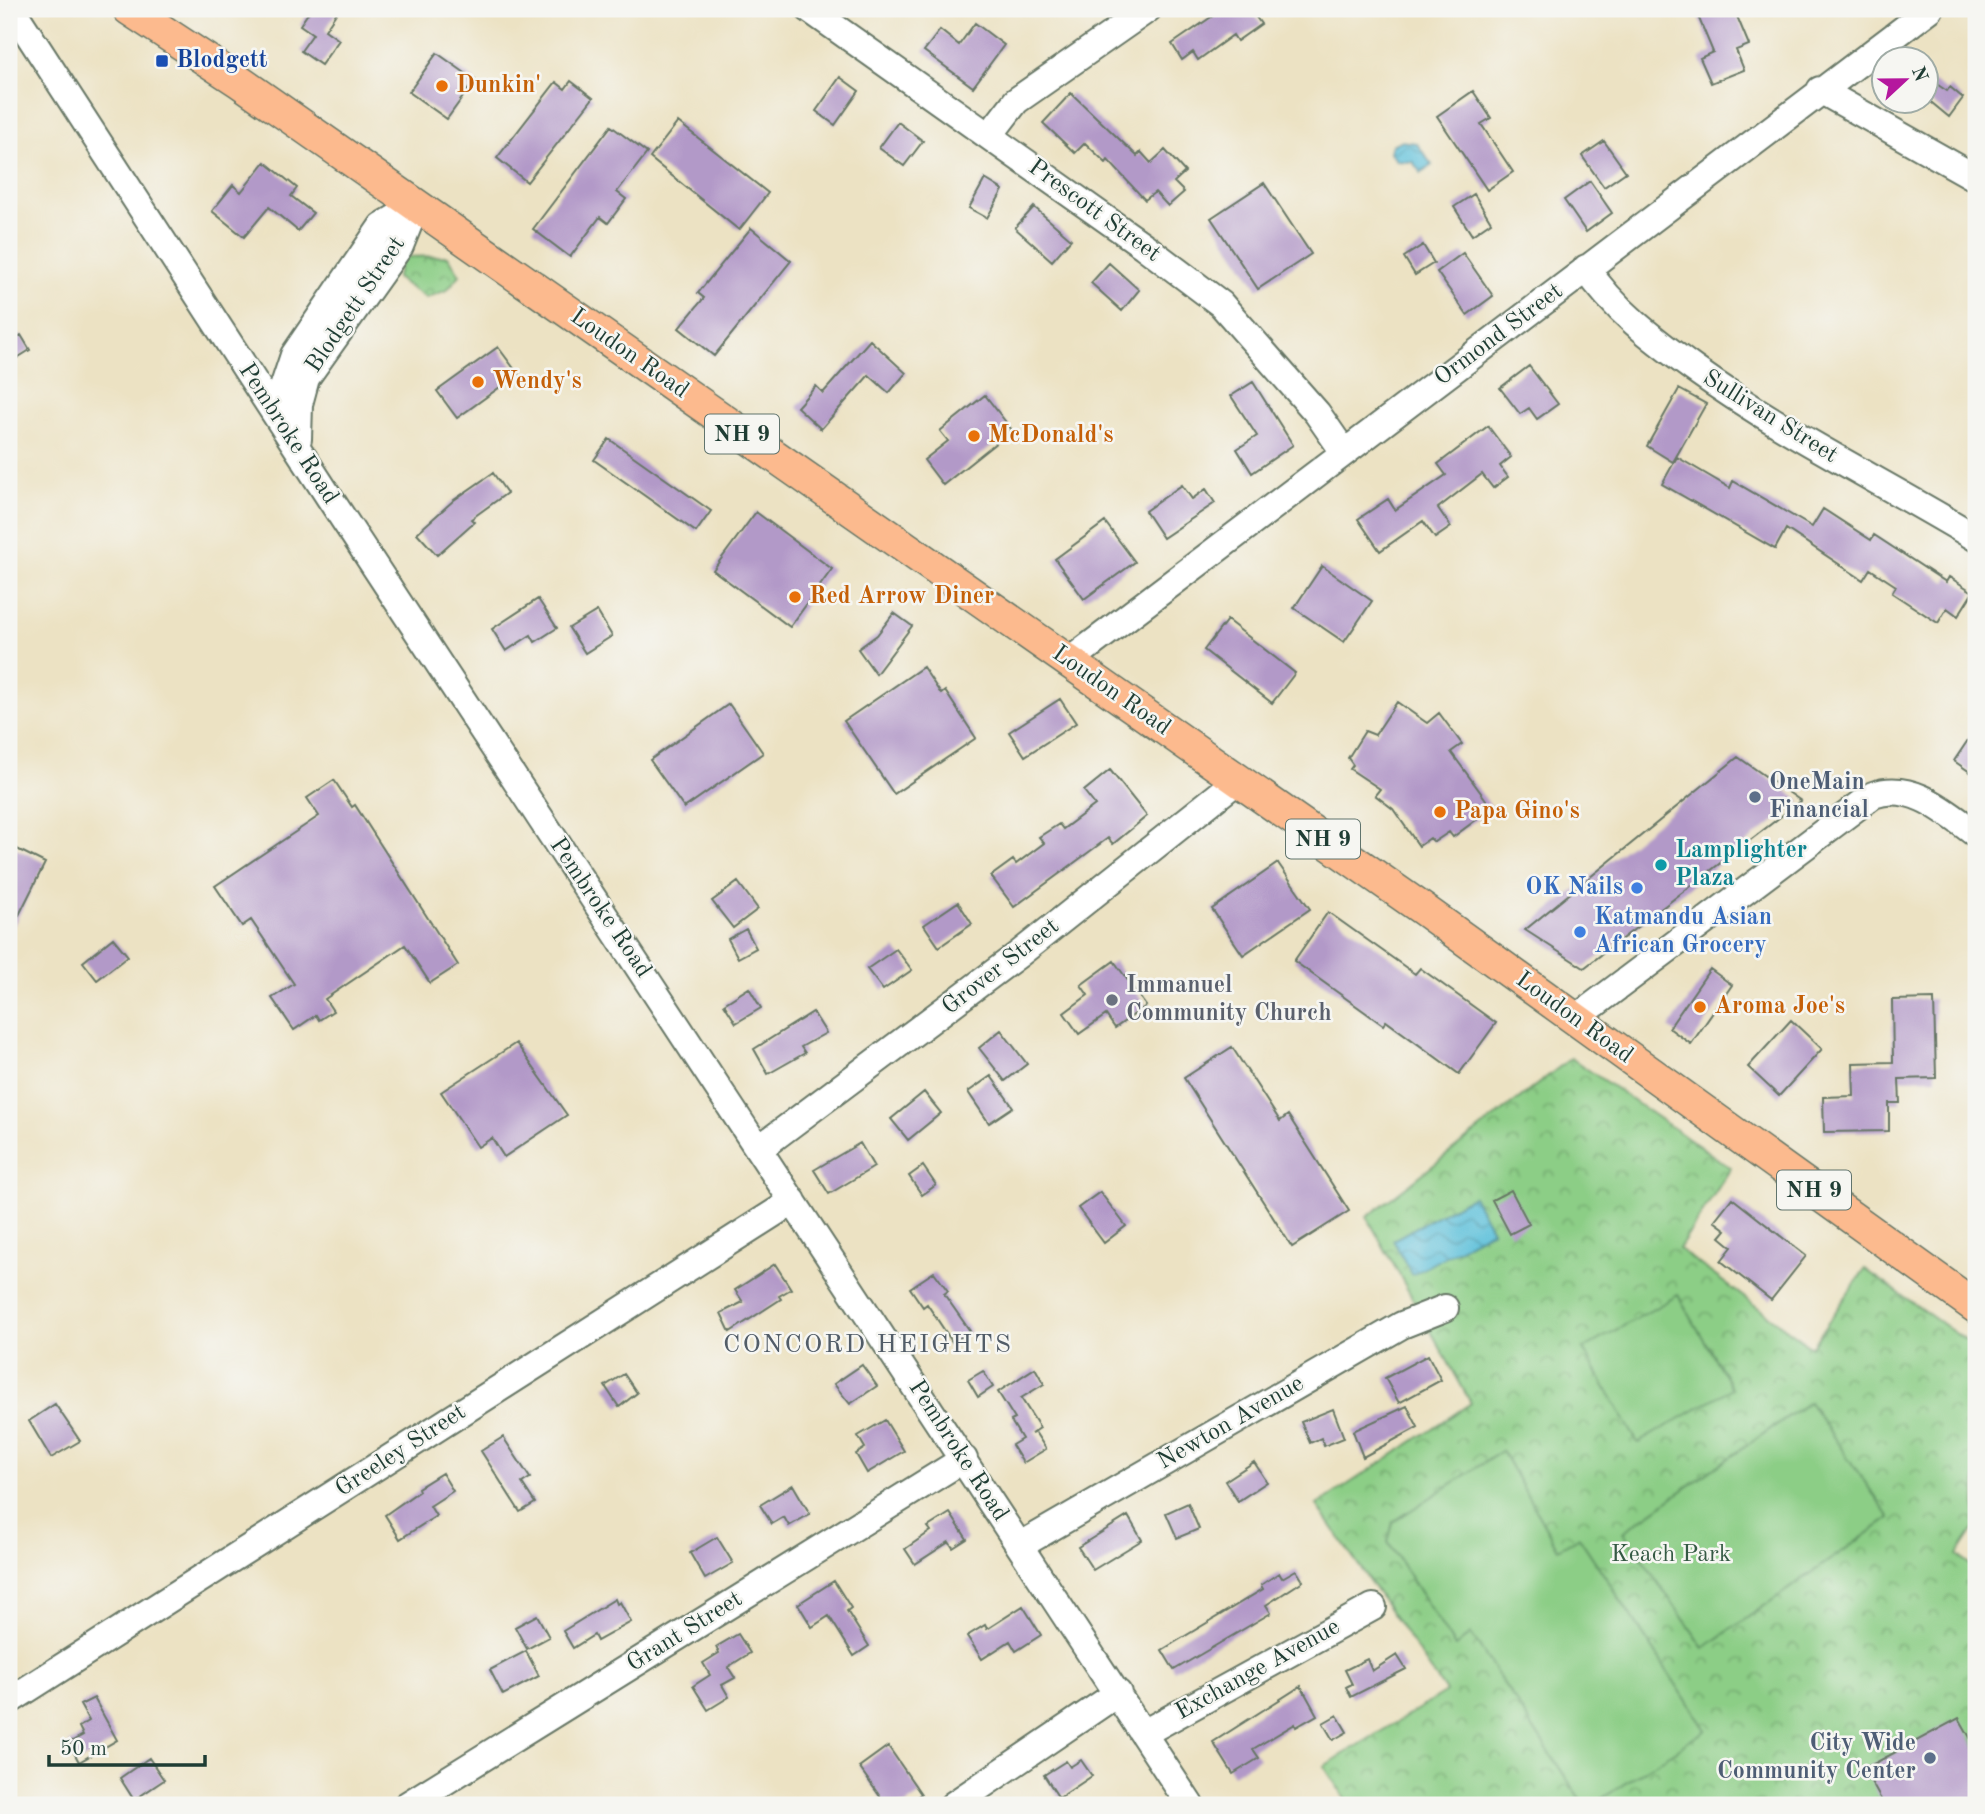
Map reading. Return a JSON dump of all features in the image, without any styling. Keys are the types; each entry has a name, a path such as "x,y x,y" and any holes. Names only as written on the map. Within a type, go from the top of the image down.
{"main road":[{"name":"Loudon Road","path":"130,9 240,82 1238,780 1976,1307"},
{"name":"Loudon Road","path":"171,9 240,82"}],"street":[{"name":"Pembroke Road","path":"12,9 1190,1805"},
{"name":"Prescott Street","path":"809,9 1222,304 1317,413 1344,452"},
{"path":"989,136 1016,101 1148,9"},
{"name":"Ormond Street","path":"1069,662 1930,9"},
{"path":"1820,90 1976,178"},
{"name":"Blodgett Street","path":"299,448 281,409 282,386 289,364 382,226 416,206"},
{"name":"Sullivan Street","path":"1586,268 1603,293 1660,344 1738,400 1976,537"},
{"name":"Grover Street","path":"760,1149 1019,954 1238,780"},
{"path":"1575,1019 1873,794 1888,789 1905,791 1928,801 1976,834"},
{"name":"Greeley Street","path":"9,1701 793,1200"},
{"name":"Newton Avenue","path":"1021,1545 1402,1325 1445,1308"},
{"name":"Grant Street","path":"407,1805 964,1459"},
{"name":"Exchange Avenue","path":"1144,1733 1373,1606"},
{"path":"953,1805 1118,1693"}],"green space":[{"path":"448,256 460,275 447,290 426,298 396,278 403,257"},
{"name":"Keach Park","path":"1571,1058 1731,1168 1679,1249 1811,1347 1865,1269 1976,1348 1976,1526 1957,1555 1976,1569 1976,1805 1349,1805 1324,1766 1446,1692 1317,1505 1471,1403 1367,1217"},
{"path":"1678,1295 1732,1388 1638,1443 1583,1349"},
{"path":"1809,1402 1890,1518 1704,1648 1623,1532"},
{"path":"1502,1451 1558,1549 1579,1537 1706,1730 1592,1805 1584,1805 1471,1634 1455,1647 1388,1542 1393,1522"}],"water":[{"path":"1400,141 1416,143 1432,165 1421,173 1413,162 1397,161 1390,152 1392,145"},
{"path":"1473,1196 1492,1230 1412,1275 1393,1240"}],"building":[{"path":"311,9 339,9 325,30 339,40 321,65 301,51 313,34 300,25"},
{"path":"1223,9 1250,9 1261,24 1237,41 1233,35 1198,60 1193,52 1182,60 1172,44"},
{"path":"1695,9 1734,9 1749,45 1736,50 1744,70 1711,83 1700,58 1713,52"},
{"path":"975,23 1004,45 973,87 924,51 940,30 959,45"},
{"name":"Dunkin'","path":"437,53 475,80 447,119 409,92"},
{"path":"840,77 859,91 835,125 816,111"},
{"path":"571,81 593,98 527,182 497,158 556,82 565,89"},
{"path":"1940,86 1947,91 1950,87 1963,98 1949,117 1940,110"},
{"path":"1473,91 1491,118 1481,124 1513,172 1487,190 1437,116"},
{"path":"1071,93 1137,156 1141,152 1151,163 1165,150 1185,172 1174,182 1184,192 1168,206 1155,192 1145,200 1108,160 1106,163 1085,143 1075,153 1043,123"},
{"path":"678,122 768,193 739,230 650,158"},
{"path":"898,122 923,141 904,166 879,148"},
{"path":"611,126 647,153 617,192 626,199 608,223 600,217 570,257 533,229"},
{"path":"1604,141 1626,172 1604,187 1582,156"},
{"path":"265,162 297,188 291,196 313,213 298,231 269,207 244,237 212,211 233,185 241,192"},
{"path":"985,179 1003,190 987,218 969,208"},
{"path":"1590,181 1612,213 1586,232 1564,200"},
{"path":"1264,183 1311,254 1258,289 1211,218"},
{"path":"1474,194 1491,222 1472,235 1454,207"},
{"path":"1034,207 1071,239 1052,261 1015,228"},
{"path":"751,228 791,261 714,356 679,328 704,298 698,293"},
{"path":"1423,245 1434,263 1415,275 1404,257"},
{"path":"1463,253 1493,296 1467,315 1437,272"},
{"path":"1109,263 1139,290 1122,311 1091,283"},
{"path":"21,335 30,350 9,363 9,342"},
{"path":"870,340 906,373 889,393 869,375 821,429 797,407 816,386 823,393"},
{"name":"Wendy's","path":"498,347 518,374 457,418 437,391"},
{"path":"1529,366 1558,404 1537,419 1529,408 1520,414 1500,388"},
{"path":"1253,382 1293,445 1252,473 1237,449 1257,436 1231,396"},
{"path":"1679,389 1706,404 1673,462 1647,446"},
{"name":"McDonald's","path":"985,395 1012,430 943,485 924,460 948,441 940,431"},
{"path":"1488,426 1511,457 1500,466 1508,477 1493,488 1482,474 1438,508 1451,527 1435,538 1423,521 1380,551 1358,519 1388,499 1395,510 1446,475 1438,464"},
{"path":"609,439 711,511 696,532 594,460"},
{"path":"1677,457 1730,488 1733,481 1812,527 1823,509 1871,540 1874,535 1946,582 1949,577 1973,592 1958,616 1947,608 1938,623 1892,593 1896,586 1870,569 1863,580 1786,529 1775,549 1662,484"},
{"path":"493,473 507,493 471,519 474,522 437,555 417,533 454,500"},
{"path":"1182,485 1192,499 1206,489 1215,503 1163,538 1145,511"},
{"path":"756,512 832,569 790,627 713,570"},
{"path":"1105,522 1135,562 1084,599 1055,559"},
{"path":"1322,566 1372,601 1344,642 1294,608"},
{"path":"538,599 557,628 535,642 531,635 506,651 492,629"},
{"path":"597,611 612,636 585,653 569,628"},
{"path":"894,613 912,626 876,674 858,649 877,635"},
{"path":"1227,620 1295,673 1272,703 1204,650"},
{"path":"923,667 941,694 945,691 976,738 894,794 844,721"},
{"path":"1060,699 1076,723 1025,756 1009,732"},
{"path":"1397,702 1427,723 1439,713 1462,744 1451,752 1492,808 1453,837 1449,832 1434,842 1430,838 1419,846 1393,809 1375,795 1380,789 1350,769 1353,765 1348,758 1365,731 1375,735"},
{"path":"729,704 763,753 684,808 650,760"},
{"path":"1976,728 1976,776 1954,761"},
{"name":"Lamplighter Plaza","path":"1738,757 1801,801 1584,968 1525,930"},
{"path":"1110,770 1147,816 1113,844 1108,838 1014,907 991,876 1013,860 1016,864 1044,843 1039,837 1059,824 1063,829 1095,805 1084,791"},
{"path":"334,780 352,807 355,805 458,965 430,983 405,945 325,999 333,1011 319,1020 316,1015 294,1030 272,998 294,984 251,920 242,926 215,886 319,816 307,798"},
{"path":"9,845 45,863 9,935"},
{"path":"1278,863 1310,909 1243,955 1212,909"},
{"path":"738,882 758,909 733,928 712,901"},
{"path":"958,902 972,924 939,947 924,925"},
{"path":"1328,912 1415,974 1420,968 1496,1023 1459,1074 1386,1021 1383,1025 1294,961"},
{"path":"746,929 756,948 738,958 728,939"},
{"path":"113,938 128,956 97,980 83,962"},
{"path":"896,949 912,970 883,990 867,969"},
{"name":"Immanuel Community Church","path":"1114,961 1146,1006 1115,1028 1106,1015 1079,1034 1064,1013 1088,995 1081,985"},
{"name":"Aroma Joe's","path":"1710,969 1732,985 1691,1044 1669,1028"},
{"path":"749,988 761,1008 736,1023 724,1004"},
{"path":"1934,999 1936,1078 1899,1079 1900,1103 1889,1103 1889,1131 1824,1132 1823,1097 1854,1096 1853,1063 1893,1062 1892,1000"},
{"path":"813,1012 826,1033 801,1047 805,1053 768,1074 754,1049"},
{"path":"1791,1020 1822,1049 1779,1096 1748,1067"},
{"path":"1001,1030 1027,1064 1005,1081 979,1048"},
{"path":"516,1043 567,1115 504,1157 492,1138 478,1147 441,1092"},
{"path":"1232,1047 1280,1121 1288,1115 1349,1211 1292,1247 1184,1078"},
{"path":"991,1076 1013,1107 989,1123 968,1092"},
{"path":"924,1092 941,1113 908,1140 891,1119"},
{"path":"860,1143 874,1167 829,1194 814,1170"},
{"path":"923,1166 936,1185 922,1195 909,1176"},
{"path":"1511,1190 1529,1224 1510,1234 1492,1200"},
{"path":"1100,1192 1126,1226 1104,1243 1078,1208"},
{"path":"1732,1198 1806,1256 1771,1300 1721,1261 1732,1247 1720,1237 1726,1230 1714,1221"},
{"path":"775,1264 791,1289 779,1296 781,1299 730,1332 721,1313 743,1302 735,1290"},
{"path":"934,1272 948,1291 944,1294 970,1331 953,1343 927,1304 923,1307 910,1288"},
{"path":"1428,1355 1441,1380 1399,1403 1385,1378"},
{"path":"862,1365 877,1386 850,1404 834,1384"},
{"path":"1035,1368 1044,1384 1021,1398 1040,1428 1031,1434 1035,1432 1046,1449 1023,1463 1012,1445 1022,1439 1011,1421 1015,1419 998,1392"},
{"path":"983,1371 993,1387 978,1397 968,1380"},
{"path":"624,1374 637,1393 619,1407 605,1386"},
{"path":"55,1404 80,1441 51,1458 29,1421"},
{"path":"1407,1406 1418,1427 1363,1457 1353,1431"},
{"path":"1333,1409 1344,1438 1324,1446 1321,1438 1310,1443 1301,1422"},
{"path":"885,1420 904,1451 867,1473 856,1454 865,1448 858,1436"},
{"path":"503,1437 530,1478 522,1483 535,1503 520,1512 481,1451"},
{"path":"1254,1462 1267,1482 1238,1501 1225,1481"},
{"path":"442,1473 453,1491 430,1506 436,1516 400,1539 385,1515 419,1491 418,1488"},
{"path":"793,1485 810,1514 789,1526 784,1517 772,1524 760,1505"},
{"path":"1188,1503 1199,1529 1177,1538 1166,1513"},
{"path":"950,1513 967,1539 953,1548 949,1542 915,1564 905,1549 931,1531 928,1527"},
{"path":"1128,1516 1142,1540 1093,1570 1078,1547"},
{"path":"717,1537 733,1563 705,1579 690,1553"},
{"path":"1296,1570 1303,1581 1266,1605 1271,1613 1174,1670 1162,1650 1263,1589 1261,1585 1279,1573 1282,1578"},
{"path":"834,1581 851,1608 847,1611 869,1646 854,1656 829,1616 812,1627 798,1604"},
{"path":"615,1599 617,1604 620,1602 631,1622 597,1641 594,1635 573,1648 563,1631"},
{"path":"1023,1606 1041,1635 1016,1651 1010,1641 982,1659 967,1636 985,1625 987,1629"},
{"path":"537,1615 549,1637 527,1649 515,1627"},
{"path":"738,1634 750,1653 728,1667 735,1678 722,1685 729,1697 708,1710 693,1686 710,1675 703,1663 719,1653 716,1647"},
{"path":"526,1651 539,1676 503,1695 490,1670"},
{"path":"1397,1655 1406,1669 1351,1697 1346,1687 1352,1684 1345,1670 1367,1659 1372,1671"},
{"path":"1301,1686 1317,1715 1296,1727 1295,1724 1253,1749 1259,1758 1233,1774 1213,1742"},
{"path":"94,1698 117,1740 79,1762 69,1743 83,1735 79,1727 89,1721 80,1705"},
{"path":"1337,1715 1347,1732 1333,1740 1323,1723"},
{"name":"City Wide Community Center","path":"1959,1718 1976,1748 1976,1805 1884,1805 1864,1769"},
{"path":"888,1746 921,1794 905,1805 886,1805 859,1767"},
{"path":"149,1758 164,1780 134,1800 120,1778"},
{"path":"1081,1760 1092,1776 1059,1798 1044,1775 1066,1761 1070,1767"}],"place":[{"name":"Blodgett","path":"162,61"},
{"name":"Dunkin'","path":"442,86"},
{"name":"Wendy's","path":"478,382"},
{"name":"McDonald's","path":"974,436"},
{"name":"Red Arrow Diner","path":"795,597"},
{"name":"OneMain Financial","path":"1755,797"},
{"name":"Papa Gino's","path":"1440,812"},
{"name":"Lamplighter Plaza","path":"1661,865"},
{"name":"OK Nails","path":"1637,888"},
{"name":"Katmandu Asian African Grocery","path":"1580,932"},
{"name":"Immanuel Community Church","path":"1112,1000"},
{"name":"Aroma Joe's","path":"1700,1007"},
{"name":"City Wide Community Center","path":"1930,1758"}],"district":[{"name":"CONCORD HEIGHTS","path":"868,1345"}]}
